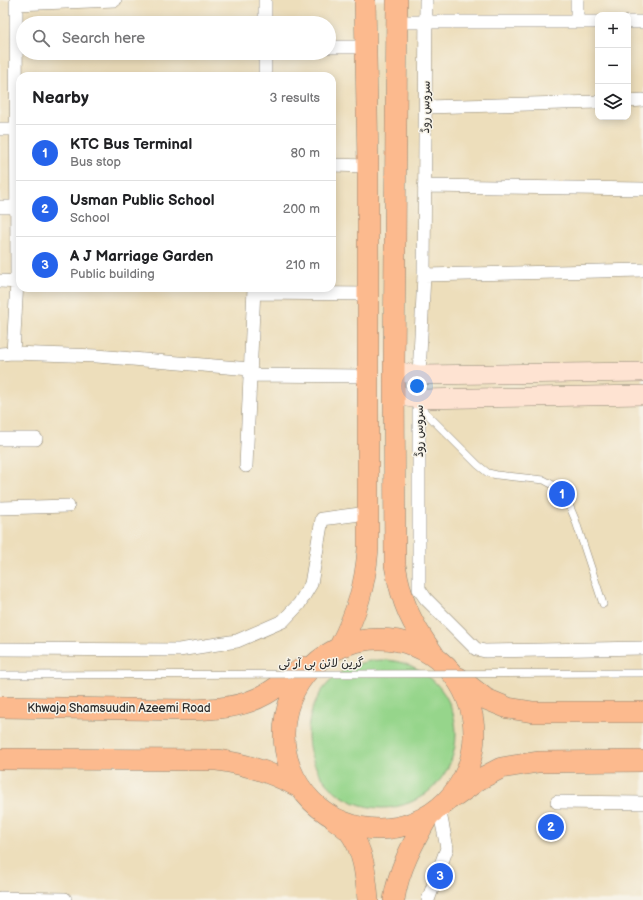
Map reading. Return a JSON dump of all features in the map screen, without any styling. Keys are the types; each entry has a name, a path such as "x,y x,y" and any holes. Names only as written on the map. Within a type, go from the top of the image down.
{"main road":[{"path":"340,646 359,603 366,577 368,549 368,166 364,0"},
{"path":"397,0 394,371 395,565 400,592 406,612 434,655 451,671 486,699 508,708 533,712 643,712"},
{"path":"368,456 394,457"},
{"path":"368,900 366,876 359,850 348,831 312,802 301,788 290,767 284,743 285,719 292,696 304,675 321,658 340,646 364,639 388,638 412,644 434,655"},
{"name":"Khwaja Shamsuudin Azeemi Road","path":"0,708 217,709 242,705 266,695 321,658"},
{"path":"394,900 404,866 415,838 434,812 456,790 468,767 474,742 473,716 467,698 451,671"},
{"path":"0,759 217,760 263,769 301,788"},
{"path":"326,813 350,825 377,829 404,826 434,812 478,780 501,768 538,762 643,761"}],"street":[{"path":"17,16 16,2 108,0"},
{"path":"265,0 265,16"},
{"name":"سروس روڈ","path":"426,0 424,275 419,375 419,589 426,599 476,649 485,651 643,648"},
{"path":"576,0 577,22"},
{"path":"398,22 595,22"},
{"path":"631,22 643,22"},
{"path":"336,47 364,47"},
{"path":"19,72 20,60"},
{"path":"265,60 265,72"},
{"path":"631,101 643,100"},
{"path":"426,107 595,102"},
{"path":"0,129 16,129"},
{"path":"336,165 368,166"},
{"path":"424,186 643,189"},
{"path":"0,207 16,203"},
{"path":"424,275 643,270"},
{"path":"0,281 16,282"},
{"path":"13,353 18,292"},
{"path":"246,466 254,292"},
{"path":"311,292 368,294"},
{"path":"0,354 13,353 97,356 250,372 368,376"},
{"path":"394,371 419,375 643,372"},
{"path":"394,395 419,403 643,395"},
{"path":"0,439 36,439"},
{"path":"0,508 68,506"},
{"path":"0,649 179,650 237,641 283,621 299,604 310,584 322,519 368,513"},
{"path":"557,802 643,803"},
{"path":"428,900 447,848 434,812"},
{"path":"0,898 65,899"}],"lane":[{"path":"419,403 478,465 488,472 497,475 544,480 555,486 567,500 575,519 603,604"},
{"name":"گرین لائن بی آر ٹی","path":"0,675 643,673"}],"green space":[{"path":"375,660 389,660 403,663 417,669 429,677 439,687 447,699 453,713 456,734 455,748 447,769 439,781 429,791 417,799 403,805 389,808 375,808 361,805 347,799 335,791 325,781 317,769 311,755 308,741 308,727 311,713 317,699 325,687 335,677 347,669 361,663"}],"place":[{"name":"KTC Bus Terminal","path":"562,494"},
{"name":"Usman Public School","path":"551,827"},
{"name":"A J Marriage Garden","path":"440,876"}]}
